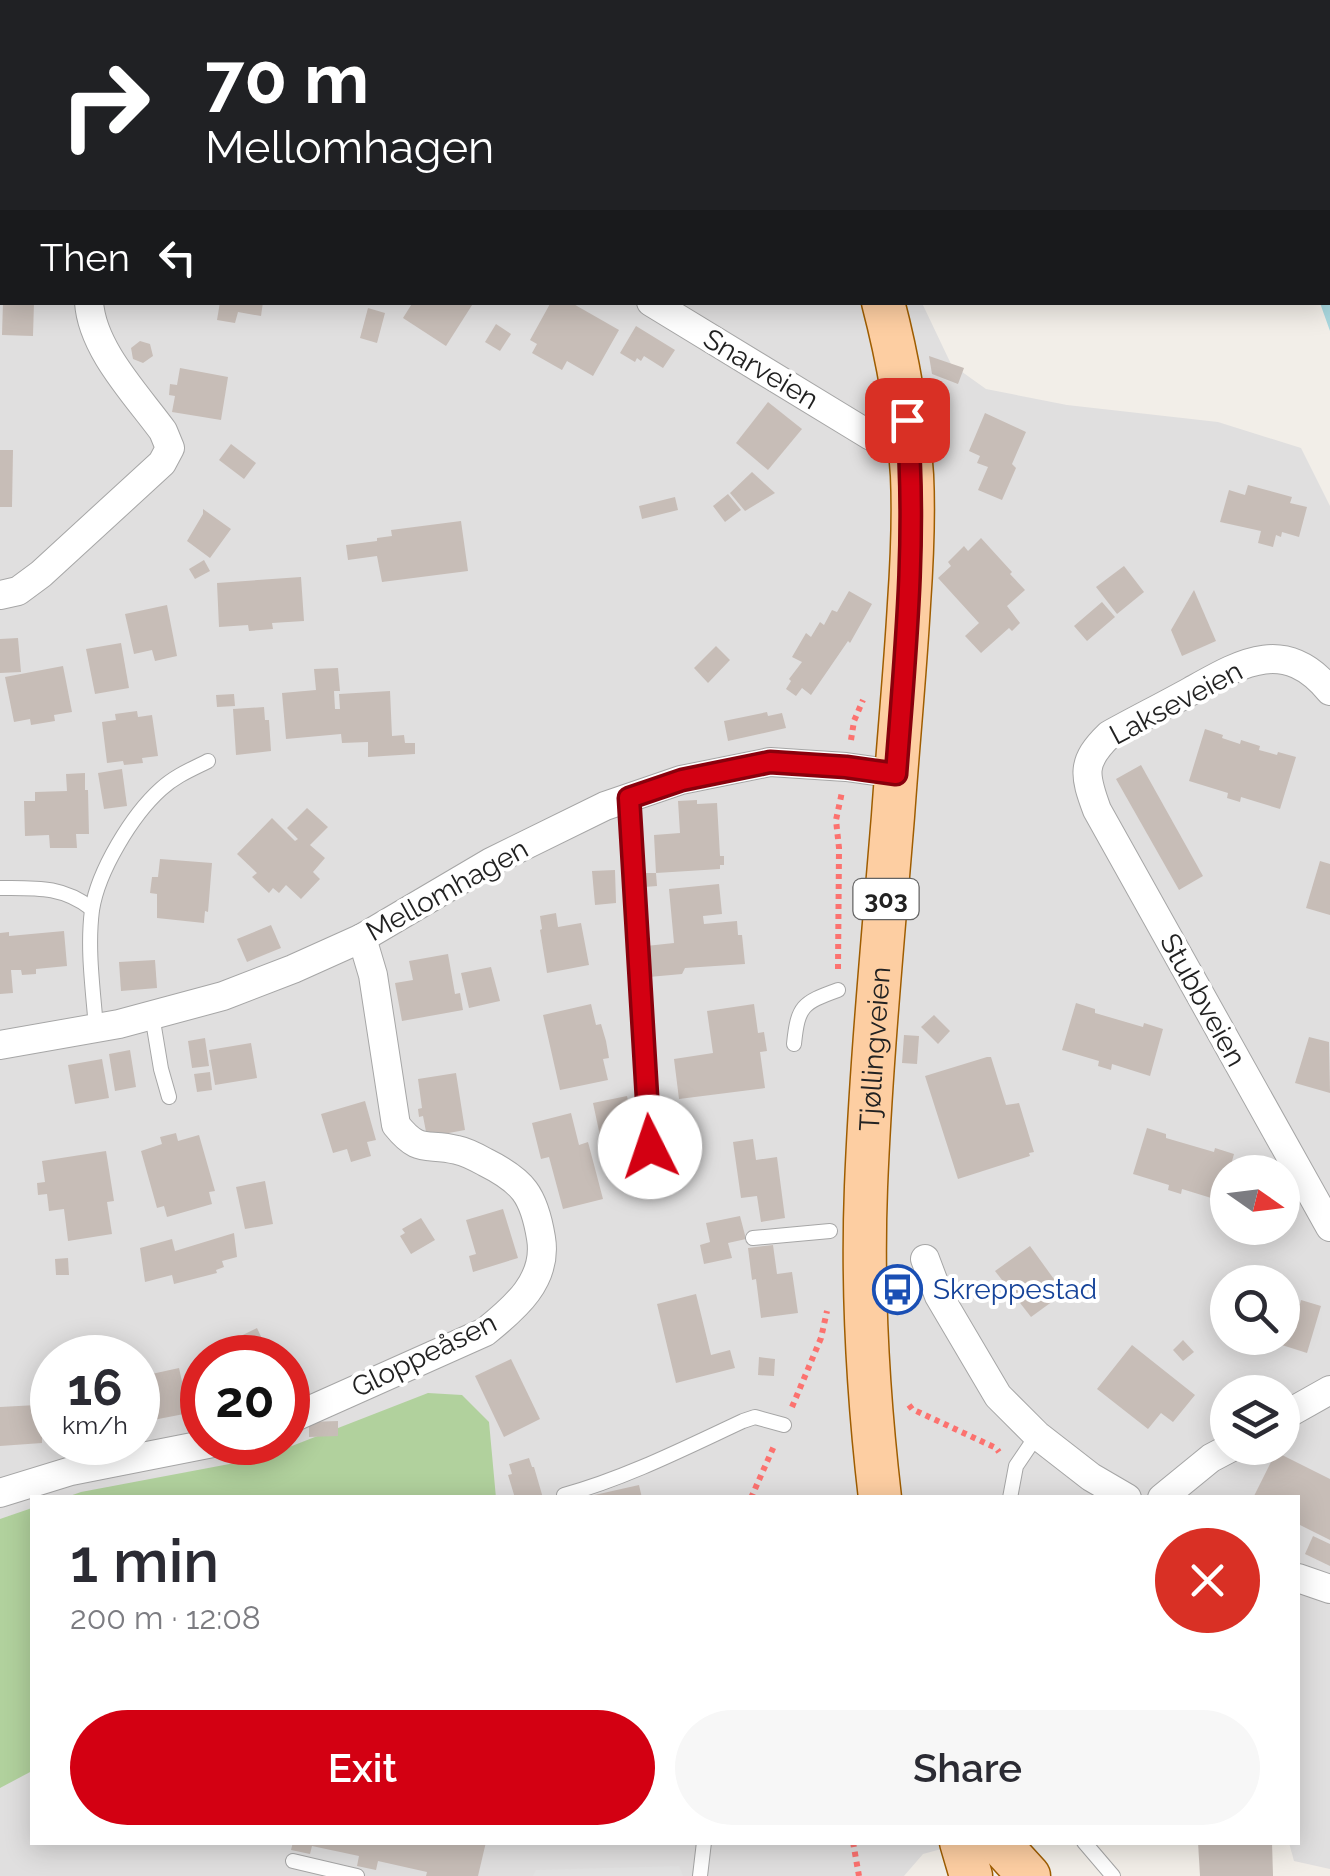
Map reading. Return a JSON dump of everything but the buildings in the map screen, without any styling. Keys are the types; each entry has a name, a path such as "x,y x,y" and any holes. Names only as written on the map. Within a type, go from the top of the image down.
{"main road":[{"name":"Tjøllingveien","path":"880,1495 868,1370 866,1187 912,564 912,479 897,358 885,305"},
{"path":"962,1845 971,1876"},
{"path":"1001,1845 1029,1876"}],"street":[{"path":"0,596 18,591 42,574 162,463 170,448 163,431 98,341 89,305"},
{"name":"Snarveien","path":"656,305 871,436"},
{"name":"Lakseveien","path":"1088,768 1092,752 1108,736 1239,665 1269,659 1286,661 1310,670 1330,691"},
{"name":"Mellomhagen","path":"0,1045 152,1015 223,996 293,970 362,938 491,862 606,806 682,780 770,762 896,774"},
{"name":"Stubbveien","path":"1088,768 1088,787 1097,810 1330,1227"},
{"name":"Gloppeåsen","path":"310,1410 485,1332 526,1295 538,1274 543,1250 530,1200 518,1182 470,1154 452,1148 417,1146 396,1125 373,976 362,938"},
{"path":"925,1258 939,1296 998,1396 1037,1434 1091,1477 1122,1495"},
{"path":"1300,1407 1330,1390"},
{"path":"0,1493 70,1471 180,1449"},
{"path":"1166,1495 1210,1460"},
{"path":"1300,1579 1330,1590"}],"lane":[{"path":"96,1028 92,908 103,876 141,811 162,788 208,761"},
{"path":"629,798 650,1147"},
{"path":"0,888 63,892 92,908"},
{"path":"794,1044 801,1008 838,990"},
{"path":"152,1015 169,1097"},
{"path":"753,1238 830,1232"},
{"path":"564,1495 659,1460 744,1421 755,1418 784,1425"},
{"path":"1011,1495 1016,1466 1037,1434"},
{"path":"700,1876 704,1845"},
{"path":"1086,1845 1112,1876"},
{"path":"293,1861 357,1876"}],"path":[{"path":"846,767 854,720 869,686"},
{"path":"906,1402 912,1409 996,1448 1016,1466"},
{"path":"752,1495 784,1425"},
{"path":"854,1845 859,1876"}],"shaded area":[{"path":"0,305 923,305 951,364 986,389 1067,405 1218,422 1301,448 1330,506 1330,1869 1294,1861 1290,1845 1300,1845 1300,1495 30,1495 30,1580 0,1586"},
{"path":"30,1689 30,1845 956,1845 923,1854 904,1876 0,1876 0,1716"},
{"path":"679,1866 683,1876 533,1876 536,1870"}],"green space":[{"path":"428,1393 462,1395 489,1422 496,1495 72,1495 224,1465 310,1465 310,1439"},
{"path":"30,1509 30,1772 0,1788 0,1519"}],"water":[{"path":"1321,305 1330,305 1330,331"}],"place":[{"name":"Skreppestad","path":"898,1289"}],"route":[{"path":"650,1147 629,798 682,780 770,762 896,774 912,564 907,420"}]}
